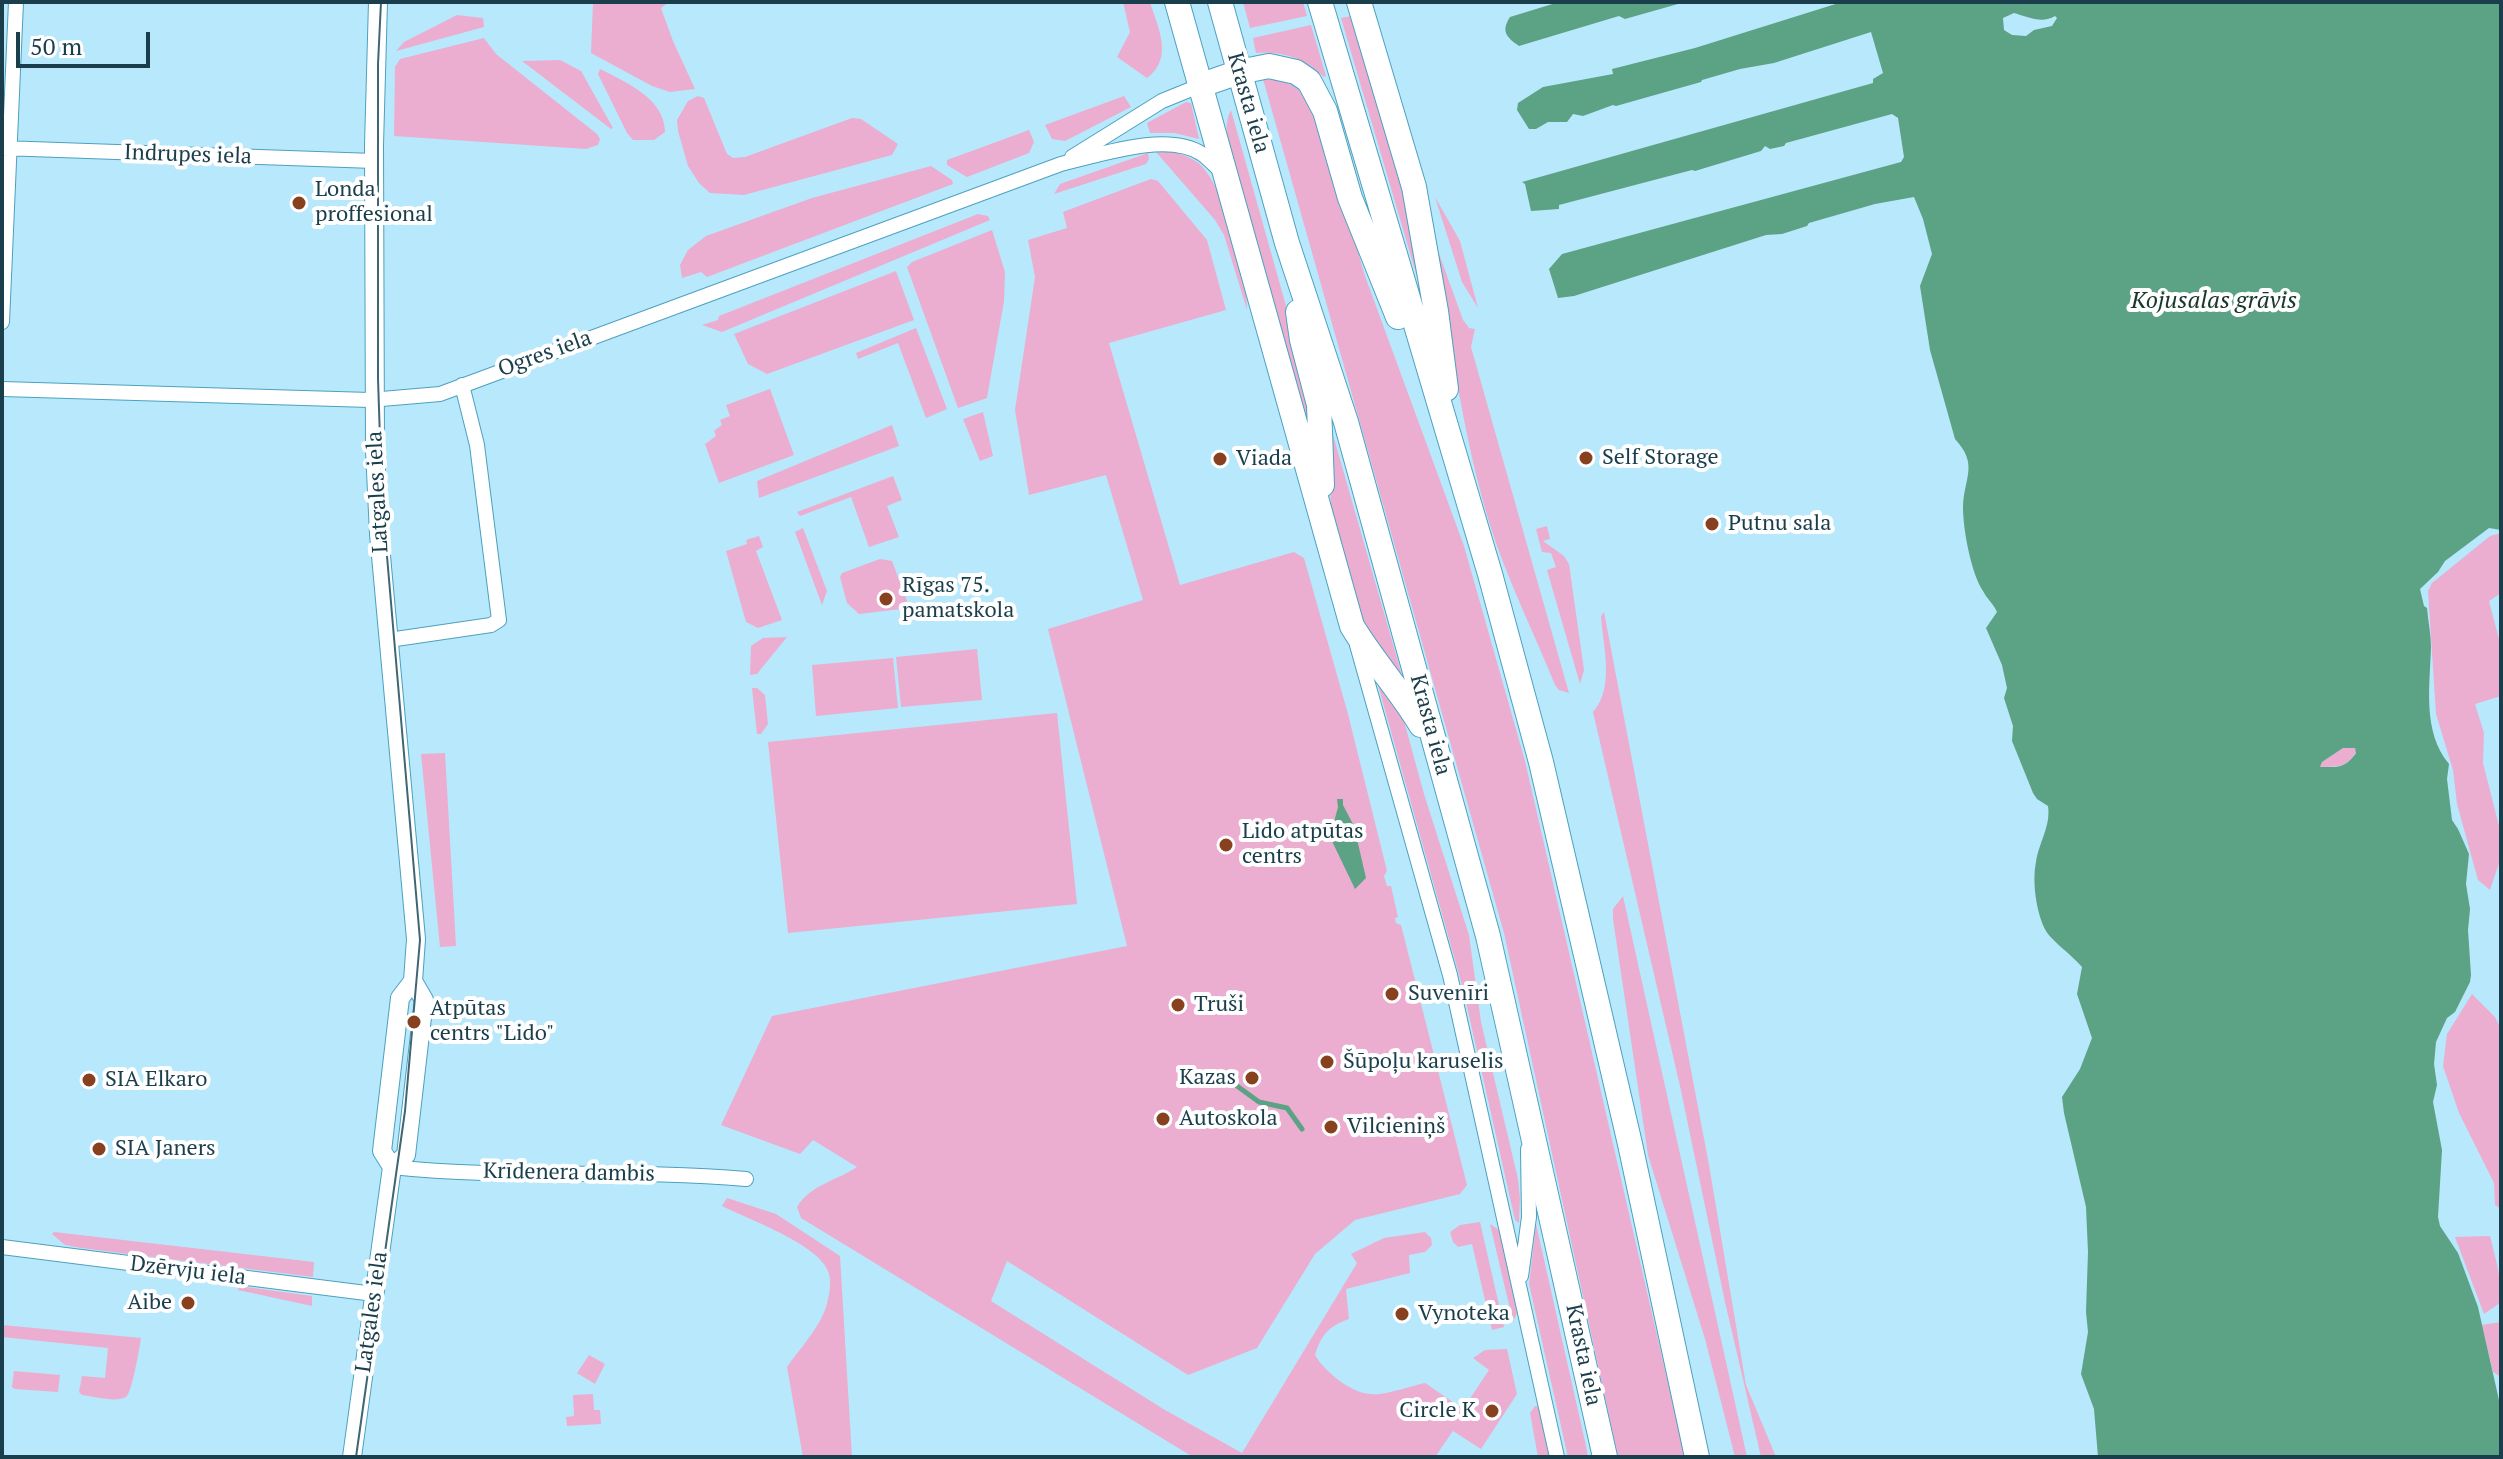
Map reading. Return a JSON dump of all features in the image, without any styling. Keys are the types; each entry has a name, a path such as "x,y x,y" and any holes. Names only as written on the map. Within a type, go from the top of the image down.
{"highway":[{"path":"1177,2 1352,626 1369,654 1402,693 1436,751"},
{"name":"Krasta iela","path":"1220,2 1287,243 1346,422 1488,936 1605,1457"},
{"path":"1320,2 1541,762 1630,1144 1697,1457"},
{"path":"1359,2 1414,187 1436,311 1454,458"},
{"path":"1199,86 1239,72 1269,66 1296,72 1309,81 1318,93 1350,198 1454,458"},
{"path":"1287,243 1302,340 1319,405 1324,528"}],"street":[{"path":"2,322 6,148 16,2"},
{"name":"Latgales iela","path":"352,1457 392,1167 382,1151 400,998 413,981 416,939 379,534 374,400 374,161 378,2"},
{"name":"Ogres iela","path":"1061,164 1162,101 1199,86"},
{"name":"Ogres iela","path":"2,389 374,400 440,394 1061,164 1149,145 1176,144 1202,154 1224,174"},
{"name":"Indrupes iela","path":"6,148 374,161"},
{"path":"389,640 491,625 499,620 477,445 462,385"},
{"path":"1352,626 1450,975 1557,1457"},
{"path":"1520,1285 1529,1217 1527,1105"},
{"name":"Krīdenera dambis","path":"392,1167 746,1179"},
{"name":"Dzērvju iela","path":"2,1247 374,1294"}],"shaded area":[{"path":"593,2 669,2 661,8 695,89 670,92 652,86 591,53"},
{"path":"1123,2 1150,2 1157,22 1162,52 1155,70 1147,78 1117,57 1130,32"},
{"path":"1243,2 1303,2 1307,16 1250,28"},
{"path":"457,15 483,18 484,27 396,51 404,42"},
{"path":"1352,16 1406,192 1427,311 1341,18"},
{"path":"1311,25 1326,76 1293,57 1256,53 1253,38"},
{"path":"484,38 496,54 597,134 600,139 598,145 586,149 394,136 395,67 400,59"},
{"path":"560,60 581,71 613,128 522,61"},
{"path":"600,69 632,86 651,101 663,120 665,132 654,140 633,140 598,74"},
{"path":"1263,79 1292,85 1305,95 1321,125 1365,276 1464,546 1525,761 1685,1457 1618,1457 1504,933"},
{"path":"698,96 704,98 727,154 733,158 745,157 852,118 861,119 898,144 892,155 744,195 710,193 688,166 678,131 677,120 688,101"},
{"path":"1124,96 1131,107 1065,141 1052,139 1045,125"},
{"path":"1186,102 1191,103 1199,139 1174,133 1150,133 1147,123"},
{"path":"1231,110 1302,363 1314,446 1230,150 1227,125"},
{"path":"1029,130 1034,142 1029,153 967,177 947,165 947,160"},
{"path":"1161,150 1197,162 1216,189 1239,254 1247,310 1224,235 1215,220 1156,152"},
{"path":"1148,153 1146,164 1054,194 1060,184"},
{"path":"931,166 952,180 953,184 707,277 701,272 682,278 680,265 688,250 706,236 812,198"},
{"name":"Lido atpūtas centrs","path":"1151,179 1158,181 1207,240 1226,310 1109,343 1180,585 1294,552 1304,558 1348,714 1387,871 1384,876 1387,886 1391,886 1398,917 1395,918 1396,923 1401,925 1467,1185 1460,1194 1355,1220 1315,1254 1257,1348 1188,1375 1007,1261 991,1301 1165,1410 1242,1453 1357,1263 1351,1254 1384,1238 1425,1232 1431,1238 1432,1245 1425,1252 1409,1255 1410,1273 1346,1289 1349,1319 1327,1332 1315,1355 1339,1380 1363,1393 1382,1394 1425,1383 1463,1409 1489,1370 1473,1358 1485,1350 1507,1349 1517,1394 1481,1449 1453,1431 1435,1457 1193,1457 801,1218 797,1207 809,1193 857,1167 813,1140 800,1154 721,1125 772,1016 1127,946 1048,629 1143,600 1106,475 1029,495 1015,410 1035,277 1028,240 1067,228 1063,212"},
{"path":"1435,197 1460,241 1478,308 1462,282"},
{"path":"978,214 988,216 990,220 722,332 702,325 718,320 719,316"},
{"path":"992,230 1005,272 1004,301 987,398 958,408 907,267 912,262"},
{"path":"1437,248 1463,320 1469,328 1475,329 1471,347 1569,693 1555,685 1503,561 1485,507 1460,398"},
{"path":"896,271 914,320 767,374 748,364 734,334"},
{"path":"916,328 947,409 926,418 898,343 858,359 856,353"},
{"path":"770,389 794,455 719,483 705,444 716,436 714,431 722,425 720,420 730,416 726,405"},
{"path":"983,412 993,456 980,461 963,419"},
{"path":"892,425 899,446 759,498 757,481"},
{"path":"1328,427 1331,428 1403,679 1364,629 1331,512"},
{"path":"893,476 902,500 887,506 899,537 869,547 851,497 800,516 797,512"},
{"path":"1547,526 1550,539 1543,541 1564,556 1569,564 1584,670 1580,684 1547,570 1556,567 1551,553 1542,552 1536,529"},
{"path":"803,528 827,591 822,605 795,532"},
{"path":"2501,533 2501,593 2489,601 2501,647 2501,696 2475,704 2484,733 2483,763 2501,834 2501,857 2490,890 2478,880 2457,804 2453,770 2436,714 2428,591 2432,583 2490,536"},
{"path":"759,536 763,547 756,551 782,620 758,628 746,622 726,551"},
{"path":"880,559 892,561 907,601 901,609 859,614 847,603 840,577 842,573"},
{"path":"1604,612 1709,1165 1746,1385 1776,1457 1761,1457 1680,1086 1593,712 1600,702 1606,679 1601,616"},
{"path":"787,637 757,674 750,675 751,646 763,638"},
{"path":"977,649 982,700 901,707 896,657"},
{"path":"893,658 898,708 816,716 812,665"},
{"path":"1378,685 1396,699 1469,935 1481,1022 1518,1179 1519,1223 1515,1220 1463,989"},
{"path":"752,688 765,695 768,724 761,734 757,734"},
{"path":"1057,713 1077,904 788,933 768,742"},
{"path":"2343,748 2355,748 2356,752 2348,762 2319,768 2322,762"},
{"path":"445,753 456,946 440,947 421,754"},
{"path":"1623,896 1747,1457 1735,1457 1705,1339 1648,1155 1613,919 1613,909"},
{"path":"2472,994 2495,1017 2501,1029 2501,1209 2495,1205 2494,1183 2459,1113 2443,1066 2447,1034"},
{"path":"727,1198 776,1214 840,1256 852,1457 803,1457 787,1367 822,1317 829,1293 829,1274 823,1263 799,1243 722,1206"},
{"path":"1480,1222 1504,1327 1492,1330 1472,1244 1458,1247 1450,1232 1460,1225"},
{"path":"1490,1224 1499,1230 1517,1313 1513,1322"},
{"path":"1536,1224 1588,1457 1568,1457 1529,1284"},
{"path":"52,1234 314,1262 313,1277 81,1248 65,1245"},
{"path":"2490,1236 2501,1294 2500,1303 2484,1314 2455,1237"},
{"path":"239,1286 312,1296 312,1306 238,1290"},
{"path":"2501,1322 2501,1377 2493,1372 2482,1325"},
{"path":"2,1325 141,1338 128,1394 122,1399 111,1399 79,1392 82,1376 105,1378 108,1348 2,1337"},
{"path":"589,1355 605,1364 595,1384 577,1373"},
{"path":"14,1371 60,1375 58,1392 15,1389 12,1387"},
{"path":"593,1394 594,1410 600,1410 601,1424 567,1426 566,1417 574,1416 573,1395"},
{"path":"1535,1406 1539,1407 1549,1457 1538,1457 1530,1413"}],"water":[{"path":"1559,2 1685,2 1625,19 1619,16 1519,46 1508,37 1505,30 1510,17"},
{"name":"Kojusalas grāvis","path":"1842,2 2501,2 2501,530 2489,528 2445,561 2420,589 2427,608 2431,637 2431,723 2440,751 2449,764 2447,779 2452,820 2469,854 2466,884 2470,909 2470,982 2436,1042 2434,1064 2437,1085 2433,1102 2442,1150 2438,1217 2440,1226 2458,1253 2478,1307 2501,1409 2501,1457 2098,1457 2094,1409 2081,1374 2088,1332 2086,1207 2062,1097 2080,1069 2092,1038 2077,994 2082,967 2049,935 2037,906 2035,870 2048,820 2048,806 2033,793 2012,741 2013,726 2004,698 2007,688 2002,665 1986,628 1997,612 1979,583 1968,550 1963,507 1967,456 1955,439 1930,350 1920,286 1932,254 1914,197 1875,204 1782,234 1766,235 1574,296 1558,298 1549,269 1562,254 1901,162 1904,157 1898,118 1892,114 1784,146 1770,149 1765,146 1761,151 1695,171 1559,205 1559,209 1531,211 1522,182 1873,83 1873,79 1883,73 1871,32 1774,63 1740,69 1583,116 1573,114 1567,122 1548,122 1536,129 1529,129 1517,110 1518,103 1543,87 1613,74 1612,69 1695,48","holes":["2014,13 2040,20 2057,18 2052,26 2034,30 2026,36 2012,35 2004,30 2003,18","2343,748 2355,748 2356,753 2348,762 2336,767 2320,767 2322,762"]},
{"path":"1337,799 1343,799 1354,826 1366,878 1355,889 1330,837 1338,807"}],"waterway":[{"path":"1233,1083 1259,1102 1287,1108 1302,1129"}],"tram line":[{"path":"356,1457 405,1111 420,940 382,498 378,379 378,64 381,2"}],"place":[{"name":"Londa proffesional","path":"299,203"},
{"name":"Self Storage","path":"1586,458"},
{"name":"Viada","path":"1220,459"},
{"name":"Putnu sala","path":"1712,524"},
{"name":"Rīgas 75. pamatskola","path":"886,599"},
{"name":"Lido atpūtas centrs","path":"1226,845"},
{"name":"Suvenīri","path":"1392,994"},
{"name":"Truši","path":"1178,1005"},
{"name":"Atpūtas centrs \"Lido\"","path":"414,1022"},
{"name":"Šūpoļu karuselis","path":"1327,1062"},
{"name":"Kazas","path":"1252,1078"},
{"name":"SIA Elkaro","path":"89,1080"},
{"name":"Autoskola","path":"1163,1119"},
{"name":"Vilcieniņš","path":"1331,1127"},
{"name":"SIA Janers","path":"99,1149"},
{"name":"Aibe","path":"188,1303"},
{"name":"Vynoteka","path":"1402,1314"},
{"name":"Circle K","path":"1492,1411"}]}
